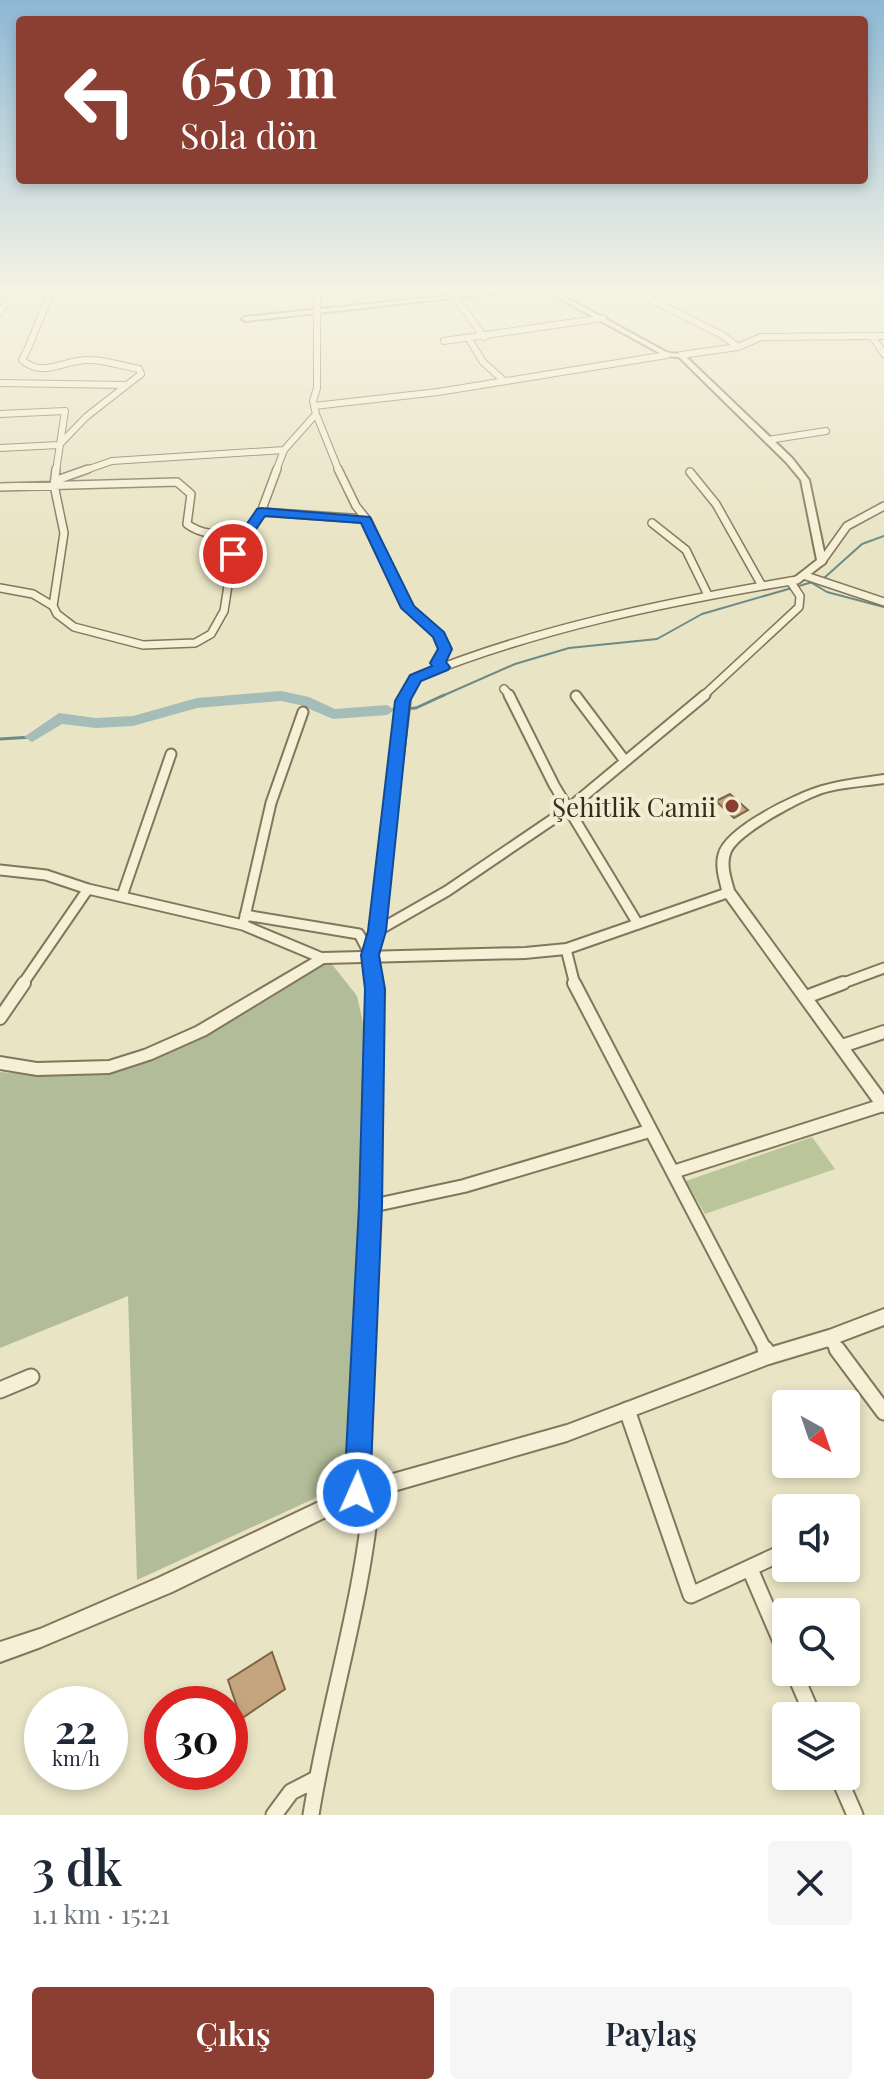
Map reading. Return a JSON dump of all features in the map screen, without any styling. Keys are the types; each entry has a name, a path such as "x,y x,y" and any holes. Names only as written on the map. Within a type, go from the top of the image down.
{"street":[{"path":"0,448 59,445 78,424 135,377"},
{"path":"317,377 315,410 330,454 356,506 366,519 408,608 439,635 445,649 438,663 443,667"},
{"path":"499,377 504,381"},
{"path":"0,588 33,594 53,606 57,614 74,627 143,645 195,643 211,634 224,611 233,554 261,512 284,450 315,410 531,377"},
{"path":"703,377 805,480 822,561"},
{"path":"0,383 125,385"},
{"path":"0,414 65,411 54,483 64,533 53,606"},
{"path":"768,440 826,431"},
{"path":"54,483 112,461 284,450"},
{"path":"690,472 716,504 761,584"},
{"path":"0,487 54,483 177,482 191,494 187,524 192,529 246,534"},
{"path":"370,955 377,931 403,701 415,678 466,657 707,593 793,582 807,577 822,561 835,535 855,520 884,506"},
{"path":"261,512 366,519"},
{"path":"652,523 686,550 707,593"},
{"path":"807,577 884,602"},
{"path":"377,931 447,891 568,809 734,671 799,607 800,596 793,582"},
{"path":"504,689 513,698 527,736 568,809 638,924"},
{"path":"576,696 625,761"},
{"path":"244,920 271,803 303,712"},
{"path":"122,896 171,754"},
{"path":"673,1172 884,1106 729,892 723,871 725,851 734,837 815,791 884,779"},
{"path":"0,870 46,875 88,889 244,920 359,934 370,955 375,989 364,1492 371,1531 336,1700 316,1779 311,1815"},
{"path":"0,1018 88,889"},
{"path":"0,1063 37,1069 109,1067 147,1055 201,1031 306,964 322,958 525,953 566,949 729,892"},
{"path":"244,920 322,958"},
{"path":"566,949 574,983 769,1356"},
{"path":"806,997 884,968"},
{"path":"842,1046 884,1032"},
{"path":"371,1206 464,1186 649,1131"},
{"path":"0,1652 41,1638 165,1585 364,1492 567,1433 769,1356 884,1317"},
{"path":"829,1338 884,1412"},
{"path":"0,1390 31,1377"},
{"path":"627,1410 691,1595 772,1558"},
{"path":"750,1569 772,1620"},
{"path":"274,1815 285,1796 302,1782 316,1779"},
{"path":"844,1790 855,1815"}],"green space":[{"path":"319,961 331,963 357,996 366,1036 348,1483 137,1580 128,1296 0,1348 0,1072 46,1076 128,1068 192,1038"},
{"path":"812,1137 835,1169 705,1214 686,1181"}],"building":[{"name":"Şehitlik Camii","path":"730,794 748,810 734,818 716,801"},
{"path":"272,1652 285,1689 248,1714 248,1686 230,1686 228,1680"}],"waterway":[{"path":"823,579 862,544 884,536"},
{"path":"440,697 515,664 569,648 657,639 702,614 816,581"},
{"path":"812,583 827,592 884,607"},
{"path":"387,710 416,708 444,695"},
{"path":"32,737 59,718 96,723 133,721 197,703 281,696 304,701 333,714 387,710"},
{"path":"0,739 32,737"}],"place":[{"name":"Şehitlik Camii","path":"732,806"}],"route":[{"path":"233,554 261,512 366,519 408,608 439,635 445,649 438,663 443,667 415,678 403,701 377,931 370,955 375,989 371,1206 357,1493"}]}
